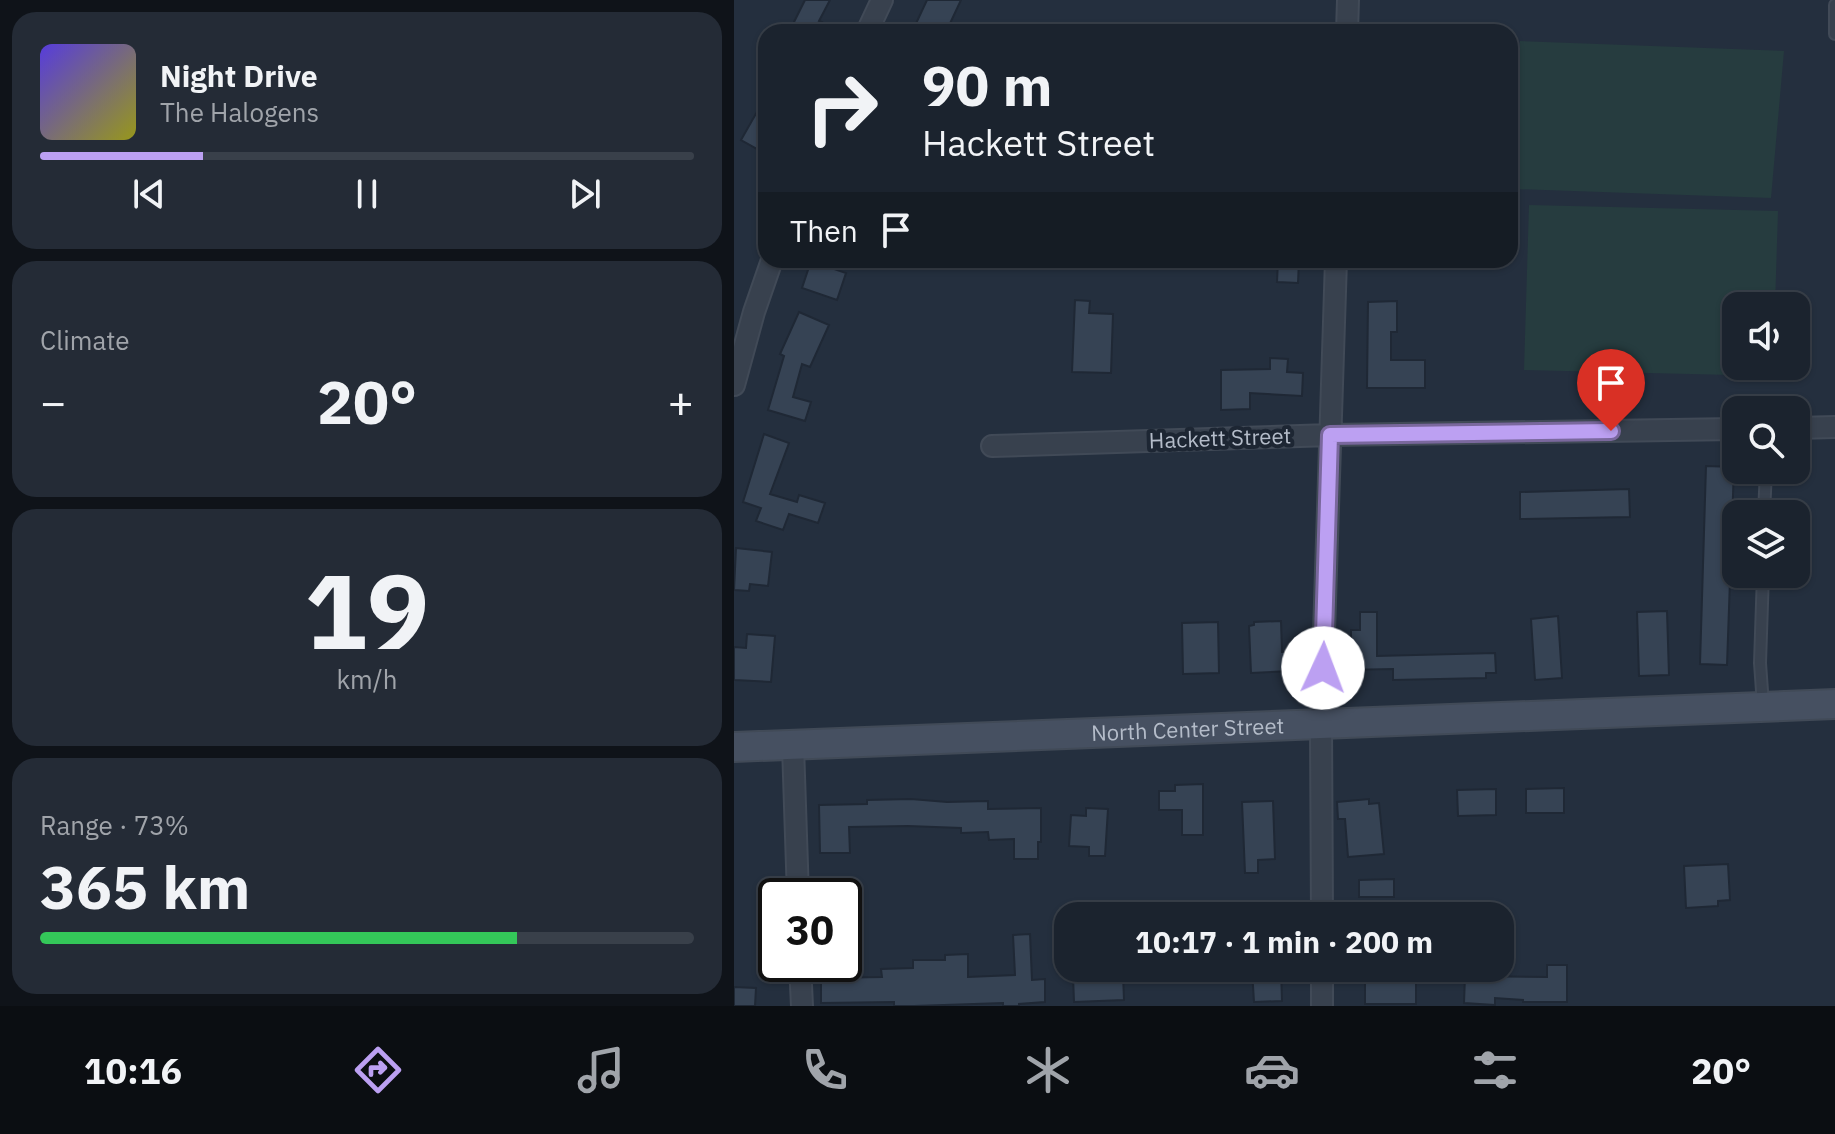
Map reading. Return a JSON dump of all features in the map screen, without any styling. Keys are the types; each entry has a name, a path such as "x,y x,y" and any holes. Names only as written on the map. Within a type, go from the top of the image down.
{"main road":[{"name":"North Center Street","path":"734,747 1835,704"}],"street":[{"path":"871,24 882,0"},
{"path":"1347,24 1348,0"},
{"path":"734,385 769,268"},
{"path":"1322,902 1321,726 1336,268"},
{"path":"1810,428 1835,427"},
{"name":"Hackett Street","path":"992,446 1330,435 1722,429"},
{"path":"793,746 797,878"},
{"path":"801,982 802,1006"},
{"path":"1322,982 1322,1006"}],"lane":[{"path":"1835,5 1835,34"},
{"path":"1763,588 1760,663 1763,707"}],"green space":[{"path":"1520,41 1784,51 1771,198 1518,189"},
{"path":"1529,205 1778,211 1775,292 1722,292 1722,375 1524,370"}],"building":[{"path":"805,0 830,0 819,21 821,24 793,24"},
{"path":"927,0 961,0 950,24 916,24"},
{"path":"758,110 758,150 741,140"},
{"path":"809,268 831,268 846,273 837,300 802,288"},
{"path":"1278,268 1299,268 1298,283 1277,282"},
{"path":"1075,300 1090,301 1089,313 1113,314 1111,373 1072,372"},
{"path":"1397,301 1397,332 1391,332 1391,360 1425,360 1425,388 1367,388 1368,302"},
{"path":"799,312 829,325 810,367 802,364 793,397 811,402 805,421 768,410 784,356 780,354"},
{"path":"1270,358 1288,359 1287,372 1303,373 1302,396 1250,393 1250,409 1221,410 1221,370 1270,369"},
{"path":"764,434 789,443 770,494 797,502 799,495 825,503 818,523 789,514 783,530 756,521 761,508 743,502"},
{"path":"1706,466 1722,467 1722,484 1733,484 1733,500 1722,500 1722,588 1730,588 1727,665 1700,664"},
{"path":"1629,489 1630,517 1520,519 1520,492"},
{"path":"736,548 772,552 768,586 750,584 749,591 734,590"},
{"path":"1667,611 1669,675 1639,676 1637,612"},
{"path":"1360,612 1377,612 1377,656 1495,653 1496,673 1486,673 1486,678 1393,680 1393,669 1345,670 1345,658 1351,658 1351,630 1360,630"},
{"path":"1558,616 1562,678 1535,680 1531,619"},
{"path":"1281,621 1282,652 1292,652 1292,671 1251,673 1249,626 1254,622"},
{"path":"1218,622 1219,673 1183,674 1182,623"},
{"path":"747,634 775,636 771,682 734,680 734,647 746,648"},
{"path":"1203,784 1203,835 1182,835 1182,810 1159,810 1159,791 1175,791 1175,785"},
{"path":"1564,788 1564,813 1526,813 1526,789"},
{"path":"1496,789 1496,815 1458,816 1457,790"},
{"path":"911,799 988,801 988,809 1041,808 1038,859 1014,859 1014,839 989,840 988,832 961,833 961,828 908,826 849,827 850,853 820,853 819,805"},
{"path":"1369,799 1369,804 1379,803 1384,854 1348,857 1345,819 1338,819 1337,802"},
{"path":"1273,801 1275,859 1258,860 1258,873 1245,873 1242,802"},
{"path":"1086,808 1108,809 1105,856 1089,856 1089,847 1069,846 1071,815 1086,816"},
{"path":"1728,864 1730,900 1718,901 1718,906 1686,908 1684,866"},
{"path":"1394,879 1394,897 1359,897 1359,880"},
{"path":"1030,934 1032,980 1045,979 1045,1002 1019,1006 1003,1006 1003,1003 894,1006 894,1002 821,1003 821,982 862,982 862,977 882,977 881,969 913,968 913,960 945,960 945,955 968,954 968,977 1015,975 1013,935"},
{"path":"1547,965 1567,965 1567,1002 1523,1002 1495,998 1495,1005 1464,1003 1465,982 1514,982 1514,977 1547,977"},
{"path":"1073,982 1123,982 1124,1000 1074,1002"},
{"path":"1253,982 1281,982 1282,1001 1254,1002"},
{"path":"1365,982 1416,982 1416,1004 1365,1004"},
{"path":"734,987 756,988 755,1006 734,1006"}],"route":[{"path":"1323,668 1330,435 1611,431"}]}
